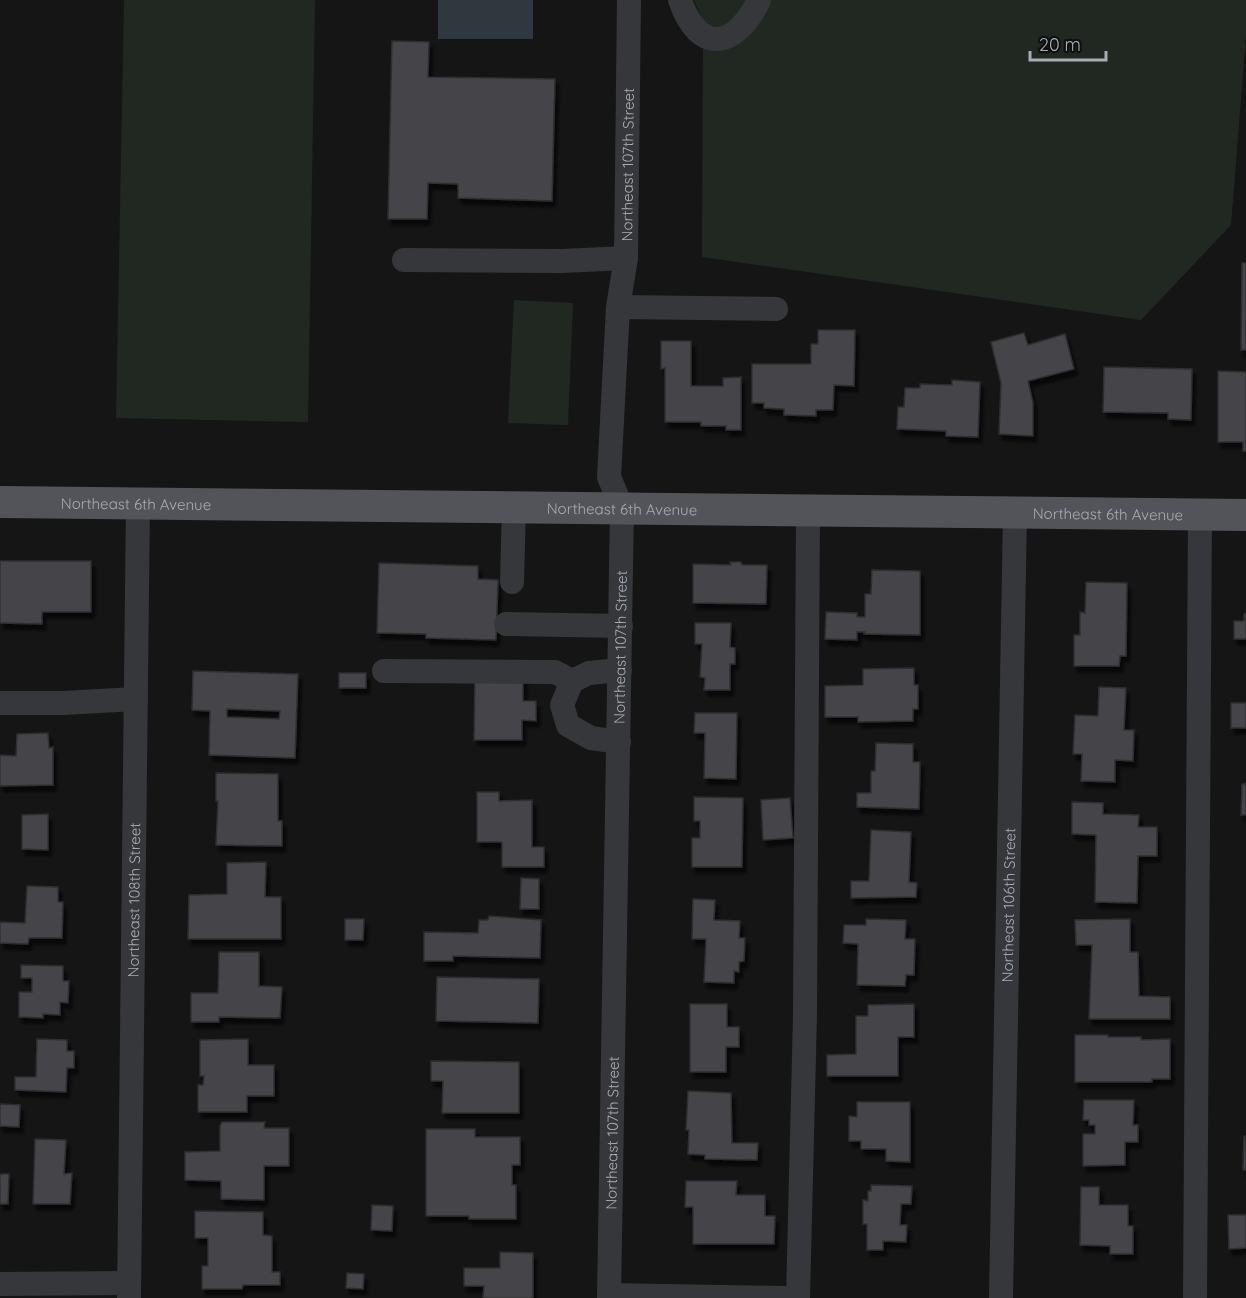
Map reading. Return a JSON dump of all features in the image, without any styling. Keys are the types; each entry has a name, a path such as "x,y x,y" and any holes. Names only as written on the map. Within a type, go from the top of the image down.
{"main road":[{"name":"Northeast 6th Avenue","path":"0,502 1246,515"}],"street":[{"name":"Northeast 107th Street","path":"609,1297 622,508 609,477 618,307 626,258 629,0"},
{"path":"680,0 694,29 717,40 742,28 759,0"},
{"path":"404,260 562,261 626,258"},
{"path":"618,307 776,309"},
{"name":"Northeast 108th Street","path":"129,1291 138,503"},
{"path":"512,582 514,507"},
{"path":"798,1298 805,1015 808,510"},
{"name":"Northeast 106th Street","path":"1001,1298 1015,513"},
{"path":"1195,1298 1200,515"},
{"path":"506,624 621,626"},
{"path":"384,670 555,672 572,681"},
{"path":"619,742 591,738 568,725 562,705 572,681 590,673 620,670"},
{"path":"0,703 63,703 136,699"},
{"path":"0,1284 129,1291"},
{"path":"609,1297 785,1298"}],"shaded area":[{"path":"124,0 315,0 308,422 116,418"},
{"path":"438,0 533,0 533,39 438,39"},
{"path":"694,0 1246,0 1246,36 1231,225 1141,320 702,257 703,21"},
{"path":"514,300 573,303 568,425 508,423"}],"building":[{"path":"392,41 429,42 428,77 555,79 552,201 458,198 458,184 428,183 427,219 388,219"},
{"path":"1242,263 1246,263 1246,350 1241,350"},
{"path":"818,330 855,330 854,386 834,385 833,410 816,410 816,416 784,415 784,409 764,408 764,403 752,403 752,364 811,364 811,344 818,344"},
{"path":"1024,333 1028,345 1065,334 1074,369 1028,381 1033,403 1033,436 999,434 1001,383 991,342"},
{"path":"661,341 691,341 691,386 723,386 723,378 741,377 741,430 726,430 726,426 701,426 701,422 665,422 665,368 661,369"},
{"path":"1104,367 1192,369 1191,420 1168,419 1168,413 1103,412"},
{"path":"1218,371 1246,372 1246,451 1243,451 1243,442 1218,442"},
{"path":"952,380 980,382 978,437 946,436 946,431 897,429 898,407 904,407 905,388 920,388 920,384 952,385"},
{"path":"0,561 91,561 91,612 42,612 42,624 0,623"},
{"path":"730,562 741,562 742,565 767,565 766,604 693,603 693,564 731,565"},
{"path":"379,563 478,566 478,579 498,580 496,640 426,638 426,634 377,633"},
{"path":"872,570 920,571 920,635 857,632 857,640 825,639 826,612 857,613 857,617 865,617 865,594 871,594"},
{"path":"1086,582 1127,583 1126,656 1120,656 1119,666 1074,666 1074,635 1080,635 1080,612 1085,613"},
{"path":"1244,614 1246,614 1246,639 1234,639 1234,621 1244,621"},
{"path":"695,623 731,623 730,647 735,648 735,664 730,664 730,690 704,690 705,678 700,677 702,644 695,644"},
{"path":"914,668 914,685 918,685 918,709 913,709 913,721 858,722 858,717 825,717 825,686 863,685 863,669"},
{"path":"193,671 298,674 295,758 209,755 210,711 192,710","holes":["227,709 280,711 279,719 227,717"]},
{"path":"339,673 366,673 366,688 339,688"},
{"path":"475,676 523,676 523,701 536,701 536,721 522,720 522,740 474,740"},
{"path":"1099,687 1126,688 1124,730 1134,730 1133,761 1115,760 1115,782 1081,781 1082,754 1073,754 1075,715 1098,716"},
{"path":"1231,703 1246,703 1246,728 1231,728"},
{"path":"695,713 737,713 736,779 704,778 705,733 694,733"},
{"path":"48,733 49,748 53,747 53,785 0,786 0,755 16,756 17,734"},
{"path":"876,743 913,744 913,762 920,762 919,809 857,807 857,793 871,793 871,771 875,771"},
{"path":"216,773 278,774 278,821 282,821 282,846 216,845 218,801 216,801"},
{"path":"1242,784 1246,784 1246,815 1241,815"},
{"path":"477,792 499,792 499,801 532,800 532,847 544,847 544,867 502,867 502,842 477,842"},
{"path":"694,797 743,798 742,867 692,867 692,838 700,838 700,821 694,821"},
{"path":"790,798 793,838 763,840 761,800"},
{"path":"1072,802 1103,803 1103,814 1139,815 1138,827 1157,827 1157,856 1138,856 1137,903 1095,902 1096,835 1072,834"},
{"path":"48,814 48,850 22,849 22,815"},
{"path":"871,830 911,832 909,882 917,883 916,897 851,898 851,881 869,881"},
{"path":"266,862 265,897 281,897 281,939 188,939 189,895 227,894 227,863"},
{"path":"521,878 539,879 539,909 520,909"},
{"path":"27,886 58,887 58,902 63,902 62,938 29,938 28,944 0,943 0,922 25,923"},
{"path":"693,899 715,900 714,920 740,921 739,938 745,938 744,961 739,962 739,972 734,971 734,983 704,982 706,939 692,939"},
{"path":"489,916 541,920 540,958 453,956 453,961 424,961 424,932 478,933 479,920 488,920"},
{"path":"345,919 364,919 363,940 345,940"},
{"path":"866,919 906,920 905,939 915,939 914,975 906,975 905,986 857,985 858,944 843,943 844,925 866,925"},
{"path":"1130,919 1130,952 1138,952 1139,996 1170,997 1170,1019 1089,1019 1092,945 1076,945 1075,920"},
{"path":"219,952 259,952 259,986 282,987 280,1018 219,1017 219,1022 191,1022 191,993 218,993"},
{"path":"21,965 63,966 63,981 69,981 68,1003 60,1002 60,1015 43,1014 43,1018 19,1017 19,992 32,992 32,978 21,978"},
{"path":"437,977 539,979 538,1023 436,1021"},
{"path":"690,1004 727,1004 727,1027 739,1027 739,1047 726,1047 726,1072 690,1072"},
{"path":"914,1004 914,1037 898,1037 898,1076 827,1076 827,1055 856,1054 856,1016 868,1016 868,1005"},
{"path":"1075,1035 1141,1037 1141,1040 1170,1039 1170,1079 1152,1079 1152,1082 1075,1082"},
{"path":"37,1039 67,1040 67,1051 74,1051 74,1068 67,1068 66,1092 15,1090 15,1077 36,1077"},
{"path":"248,1039 248,1065 274,1065 274,1096 247,1096 247,1112 198,1112 198,1085 203,1085 204,1076 200,1076 200,1040"},
{"path":"431,1061 519,1062 519,1113 442,1113 443,1081 431,1081"},
{"path":"688,1091 731,1093 732,1143 758,1143 757,1160 705,1159 705,1155 688,1154 689,1130 686,1130"},
{"path":"1084,1100 1134,1100 1133,1125 1138,1125 1138,1142 1125,1142 1125,1165 1083,1166 1083,1134 1095,1134 1095,1125 1089,1125 1089,1120 1083,1120"},
{"path":"857,1102 910,1102 910,1162 886,1161 886,1149 861,1149 861,1141 849,1141 849,1116 857,1117"},
{"path":"0,1104 20,1105 19,1127 0,1126"},
{"path":"222,1122 265,1122 264,1128 289,1128 289,1166 264,1166 264,1200 221,1199 221,1181 185,1180 185,1152 220,1151"},
{"path":"426,1129 475,1129 475,1137 520,1137 520,1165 512,1165 512,1185 516,1185 516,1219 426,1216"},
{"path":"1244,1136 1246,1136 1246,1170 1243,1170"},
{"path":"35,1139 66,1140 64,1174 72,1173 70,1204 33,1204"},
{"path":"0,1174 9,1174 8,1204 0,1204"},
{"path":"686,1181 737,1181 736,1195 765,1195 765,1216 775,1216 774,1244 693,1244 693,1207 685,1207"},
{"path":"871,1185 912,1186 911,1204 901,1204 900,1225 907,1225 906,1242 883,1241 883,1250 867,1250 867,1224 863,1224 863,1200 868,1201 868,1191 871,1191"},
{"path":"1081,1187 1099,1187 1099,1205 1128,1205 1128,1226 1133,1226 1133,1254 1110,1254 1110,1246 1080,1245"},
{"path":"372,1205 393,1206 392,1231 371,1230"},
{"path":"195,1211 263,1212 263,1235 272,1236 272,1272 280,1272 280,1285 243,1285 242,1289 202,1289 202,1266 208,1266 208,1238 195,1238"},
{"path":"1228,1215 1246,1215 1246,1248 1229,1249"},
{"path":"500,1252 533,1253 533,1298 483,1298 484,1286 464,1286 464,1268 500,1268"},
{"path":"347,1273 364,1274 363,1289 346,1288"}]}
